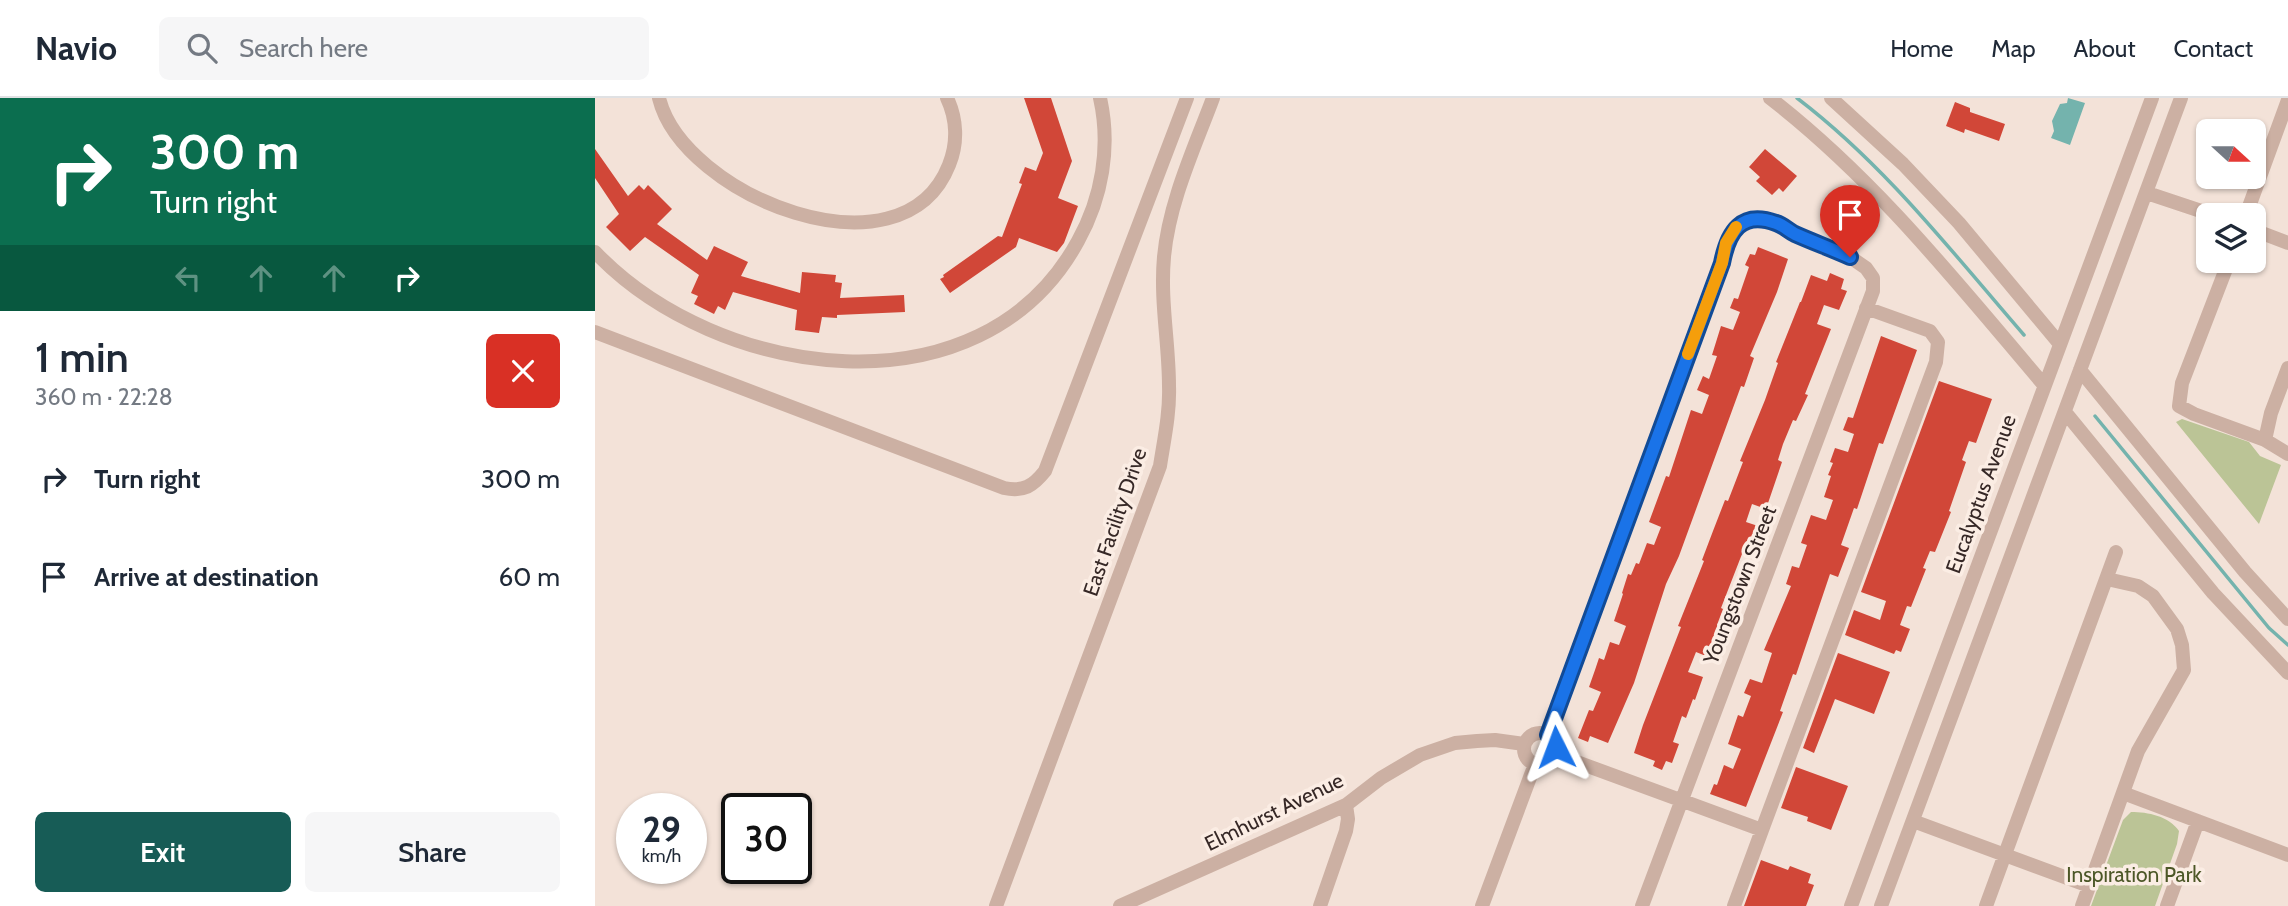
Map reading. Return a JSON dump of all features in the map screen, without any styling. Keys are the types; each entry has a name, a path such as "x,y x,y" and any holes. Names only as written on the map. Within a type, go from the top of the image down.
{"street":[{"path":"659,98 667,122 676,134 711,170 735,187 792,212 821,219 856,221 899,215 921,202 940,183 953,153 955,141 954,117 947,98"},
{"path":"595,253 620,277 671,312 727,338 771,352 847,361 899,358 945,349 986,333 1027,306 1072,252 1094,208 1101,176 1104,131 1100,98"},
{"path":"595,332 1004,488 1017,491 1027,489 1036,483 1045,471 1187,98"},
{"name":"East Facility Drive","path":"996,906 1160,466 1170,387 1162,295 1164,255 1179,187 1213,98"},
{"path":"1770,98 1859,175 1904,222 2044,385"},
{"path":"1831,98 1903,164 1959,223 2059,343"},
{"name":"Eucalyptus Avenue","path":"1851,906 2152,98"},
{"path":"1881,906 2181,98"},
{"path":"2250,203 2288,100"},
{"path":"2147,192 2196,209"},
{"name":"Youngstown Street","path":"1548,735 1717,276 1726,243 1735,228 1751,219 1776,223 1850,257 1873,278 1873,291 1642,906"},
{"path":"2266,235 2288,243"},
{"path":"2224,273 2182,383 2179,406 2265,440 2288,454"},
{"path":"1734,906 1936,362 1938,342 1930,331 1866,309"},
{"path":"2265,440 2271,413 2288,368"},
{"path":"2080,370 2245,572 2288,619"},
{"path":"2064,412 2213,593 2288,673"},
{"path":"1986,906 2116,552"},
{"path":"2082,906 2138,751 2184,670 2182,645 2177,629 2153,596 2138,586 2107,579"},
{"path":"1535,734 1548,735 1554,742 1555,754 1548,762 1535,764 1526,757 1524,744 1535,734"},
{"name":"Elmhurst Avenue","path":"1120,906 1346,805 1402,764 1438,748 1496,740 1524,744"},
{"path":"1555,754 1762,830"},
{"path":"1482,906 1535,764"},
{"path":"2123,793 2288,855"},
{"path":"1320,906 1346,831 1346,805"},
{"path":"1913,821 2089,886"},
{"path":"2167,906 2198,821"}],"green space":[{"path":"2182,419 2249,442 2260,456 2281,465 2259,524 2176,422"},
{"name":"Inspiration Park","path":"2131,812 2158,816 2179,831 2155,906 2091,906 2123,820"}],"water":[{"path":"2068,98 2085,103 2070,145 2051,138 2054,131 2052,121 2060,104 2067,103"}],"building":[{"path":"1024,98 1051,98 1072,161 1058,198 1078,206 1064,243 1057,252 1019,238 1016,247 950,293 940,279 998,236 1002,237 1022,184 1019,183 1025,167 1036,171 1043,153"},
{"path":"1955,102 1970,108 1970,112 2005,124 1999,141 1965,129 1964,133 1946,126"},
{"path":"595,149 628,196 639,185 644,190 648,185 672,209 657,224 707,260 714,246 748,262 741,276 800,293 802,272 836,275 835,282 842,283 840,298 904,295 905,312 822,317 819,333 795,330 797,310 733,292 725,310 718,306 714,314 694,304 698,296 691,293 699,275 645,237 630,251 606,227 619,214 595,178"},
{"path":"1765,149 1797,176 1783,192 1779,188 1772,195 1756,181 1760,177 1749,167"},
{"path":"1758,247 1788,259 1777,292 1750,356 1754,358 1744,387 1741,386 1679,556 1666,584 1634,683 1608,743 1590,736 1588,742 1578,738 1589,710 1593,711 1601,692 1589,687 1599,658 1604,660 1610,642 1619,645 1626,626 1614,621 1628,574 1631,575 1636,563 1639,564 1647,543 1654,545 1661,527 1649,522 1666,476 1669,477 1691,410 1702,414 1709,395 1697,390 1703,376 1709,379 1717,356 1712,355 1721,326 1733,330 1740,312 1730,308 1734,298 1738,299 1749,267 1745,265 1750,254 1755,255"},
{"path":"1830,273 1844,279 1841,289 1847,291 1839,310 1824,305 1817,324 1831,329 1805,394 1808,395 1783,444 1778,460 1782,462 1766,509 1752,504 1746,522 1758,526 1752,545 1748,556 1742,554 1721,608 1723,609 1717,625 1721,626 1711,658 1696,652 1688,672 1703,677 1686,718 1682,716 1673,742 1679,744 1672,763 1666,761 1662,770 1653,766 1655,761 1634,753 1643,725 1681,627 1678,626 1704,561 1702,560 1743,462 1740,461 1811,275 1827,281"},
{"path":"1881,336 1917,350 1883,444 1879,443 1857,509 1854,508 1841,545 1849,548 1838,577 1830,574 1796,675 1793,674 1780,711 1783,712 1746,807 1710,794 1714,784 1717,785 1724,765 1733,769 1741,749 1728,744 1738,715 1743,717 1751,696 1744,693 1750,679 1762,683 1772,653 1764,650 1791,586 1786,584 1792,566 1799,568 1807,545 1801,543 1811,515 1826,520 1833,500 1824,497 1831,476 1828,475 1833,463 1830,462 1835,448 1848,452 1854,434 1843,430 1848,417 1853,418"},
{"path":"1939,381 1992,399 1976,443 1969,441 1962,460 1966,462 1949,511 1951,512 1935,552 1930,551 1911,607 1907,606 1900,625 1910,629 1901,652 1896,650 1894,654 1845,635 1854,610 1880,620 1886,601 1861,592"},
{"path":"1838,653 1890,672 1874,714 1835,699 1814,753 1803,748"},
{"path":"1796,767 1848,786 1831,830 1807,821 1808,817 1781,808"},
{"path":"1761,860 1788,870 1790,866 1811,874 1808,883 1814,885 1806,906 1744,906"}],"waterway":[{"path":"1797,98 1829,124 1889,181 2024,335"},
{"path":"2095,416 2269,628 2288,645"}],"slow traffic":[{"path":"1688,354 1722,263 1726,243 1736,227"}],"route":[{"path":"1556,747 1548,735 1722,263 1726,243 1735,228 1751,219 1776,223 1850,257"}]}
